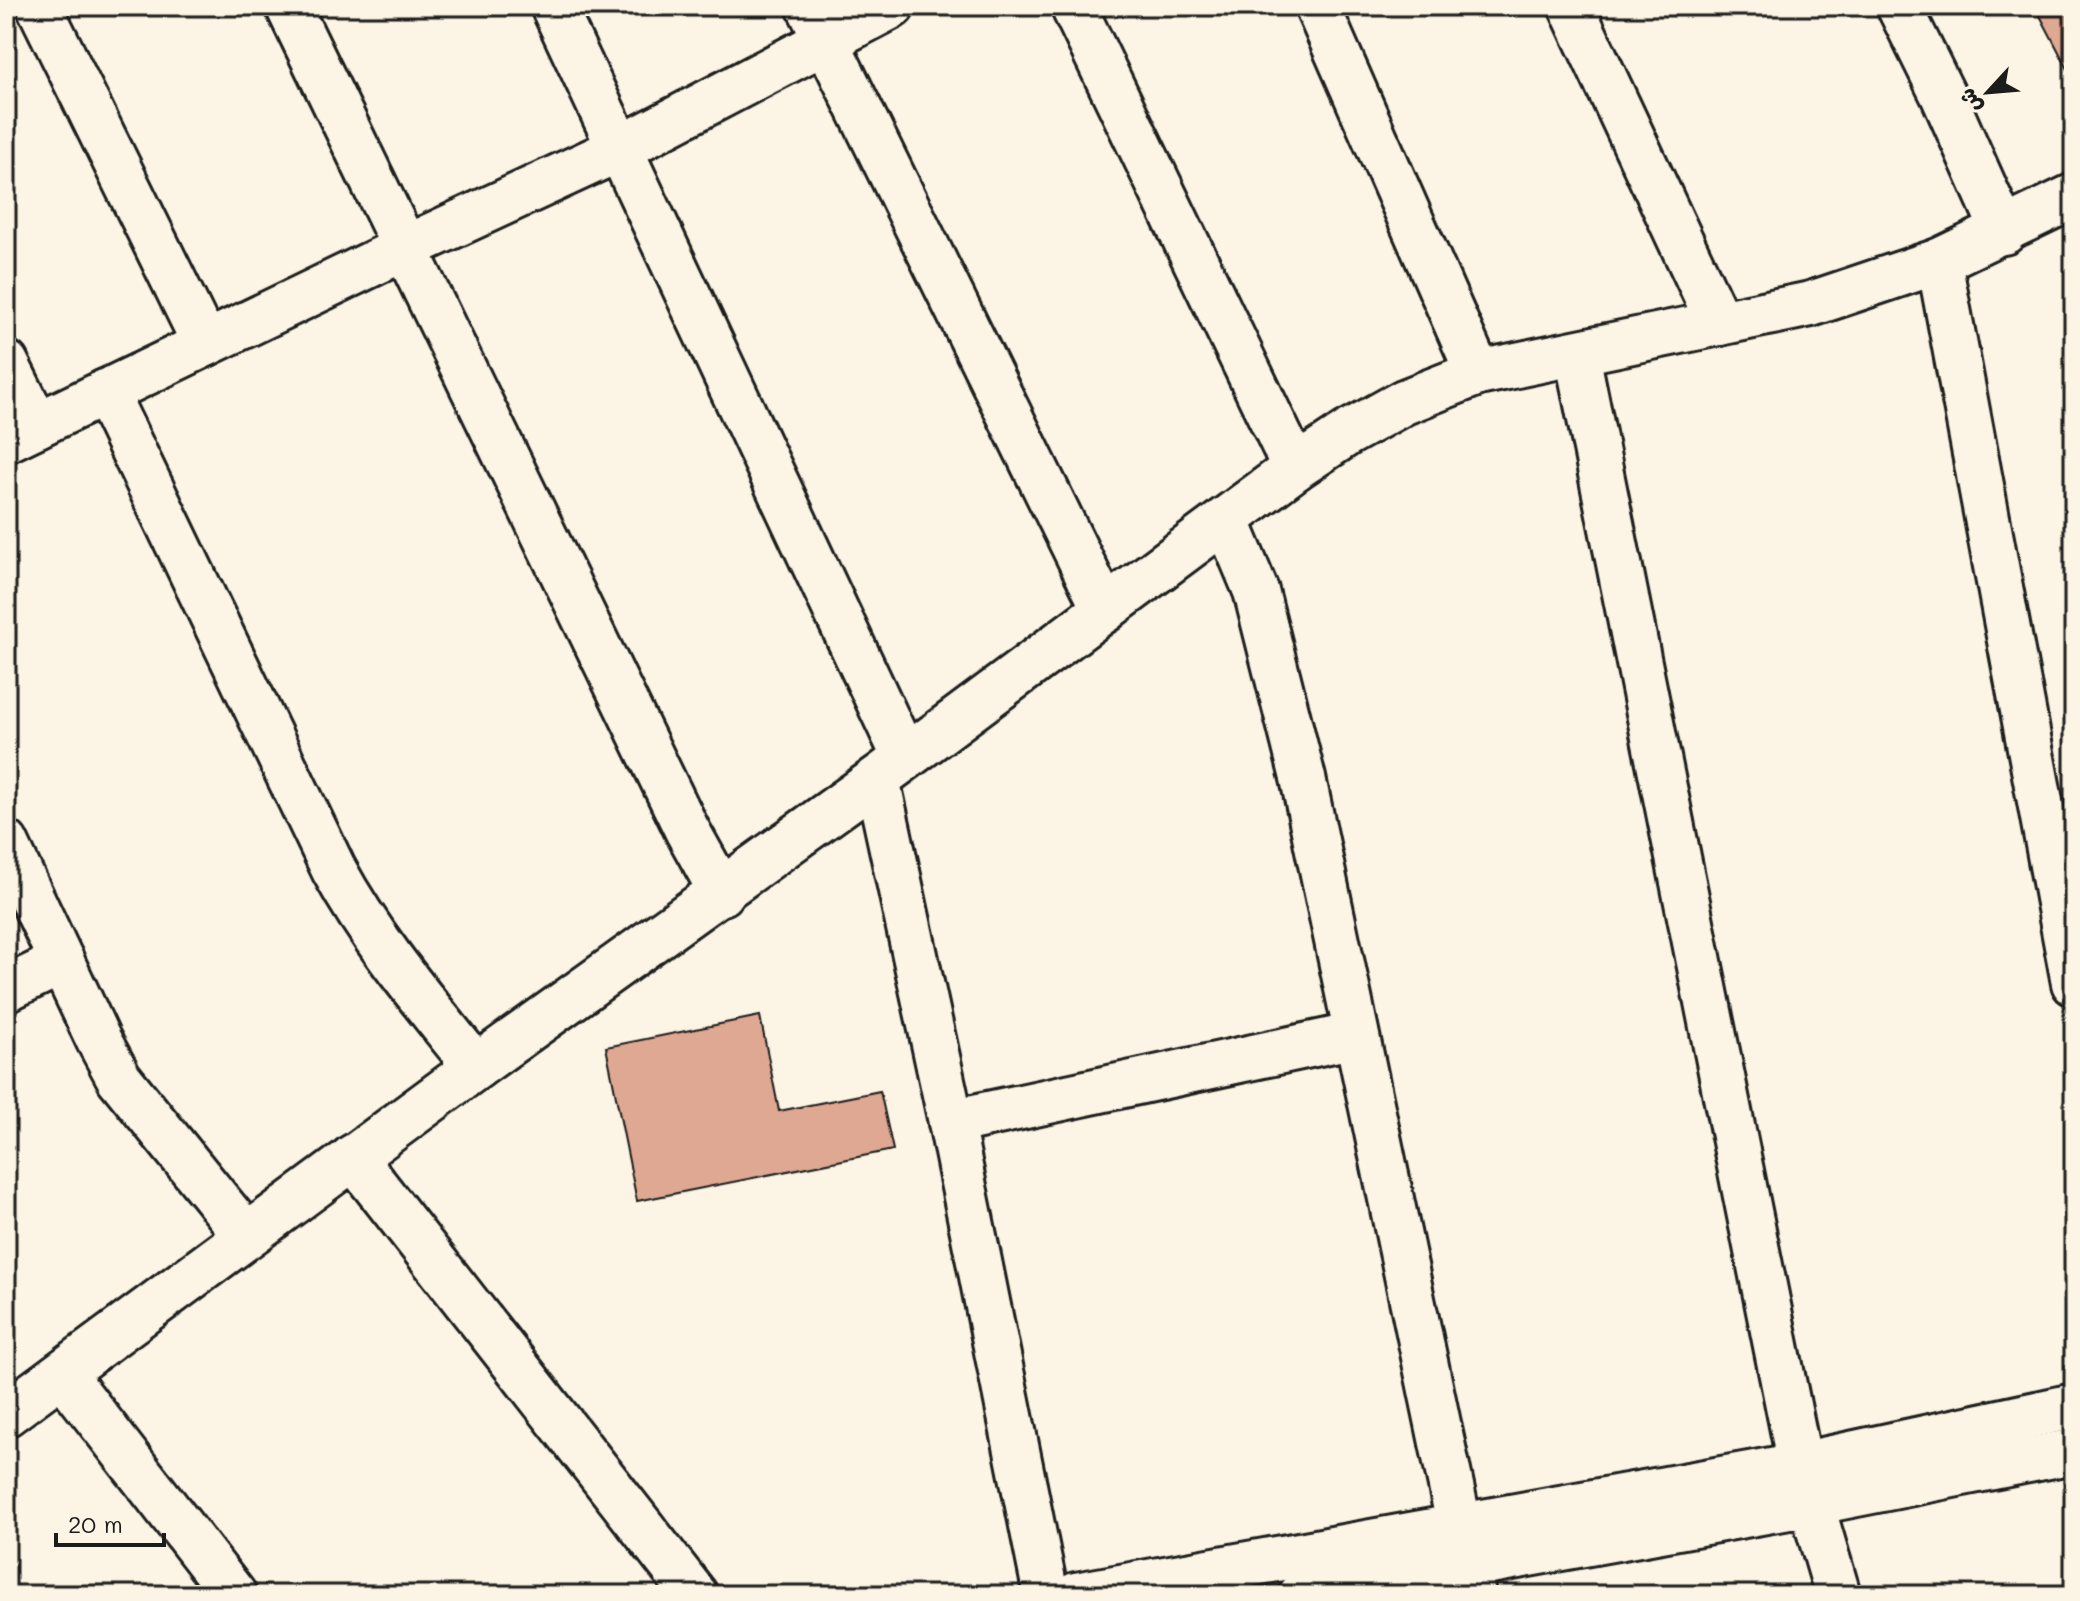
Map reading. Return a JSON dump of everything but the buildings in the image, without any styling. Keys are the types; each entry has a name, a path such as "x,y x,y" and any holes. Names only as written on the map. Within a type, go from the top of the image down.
{"main road":[{"path":"39,6 205,344"},
{"path":"288,6 687,830 722,893"},
{"path":"553,6 621,148 891,768 951,1122 1046,1595"},
{"path":"6,363 22,433 407,247 621,148 818,23 892,6"},
{"path":"1073,6 1295,468"},
{"path":"1317,6 1478,373"},
{"path":"1571,6 1719,323"},
{"path":"1899,6 1944,97 2004,232"},
{"path":"818,23 1105,610"},
{"path":"6,1414 476,1067 722,893 1295,468 1348,433 1404,402 1478,373 1811,304 1939,261 2074,196"},
{"path":"1939,261 2067,904 2074,983"},
{"path":"1577,354 1806,1484 1838,1595"},
{"path":"105,392 359,917 476,1067"},
{"path":"1226,519 1256,591 1274,658 1466,1562"},
{"path":"6,843 119,1078 246,1235"},
{"path":"6,989 62,962"},
{"path":"951,1122 1356,1035"},
{"path":"353,1157 695,1595"},
{"path":"63,1374 234,1595"},
{"path":"1301,1595 1466,1562 1806,1484 2074,1406"},
{"path":"1806,1484 2074,1451"},
{"path":"1076,1595 1466,1562"}]}
